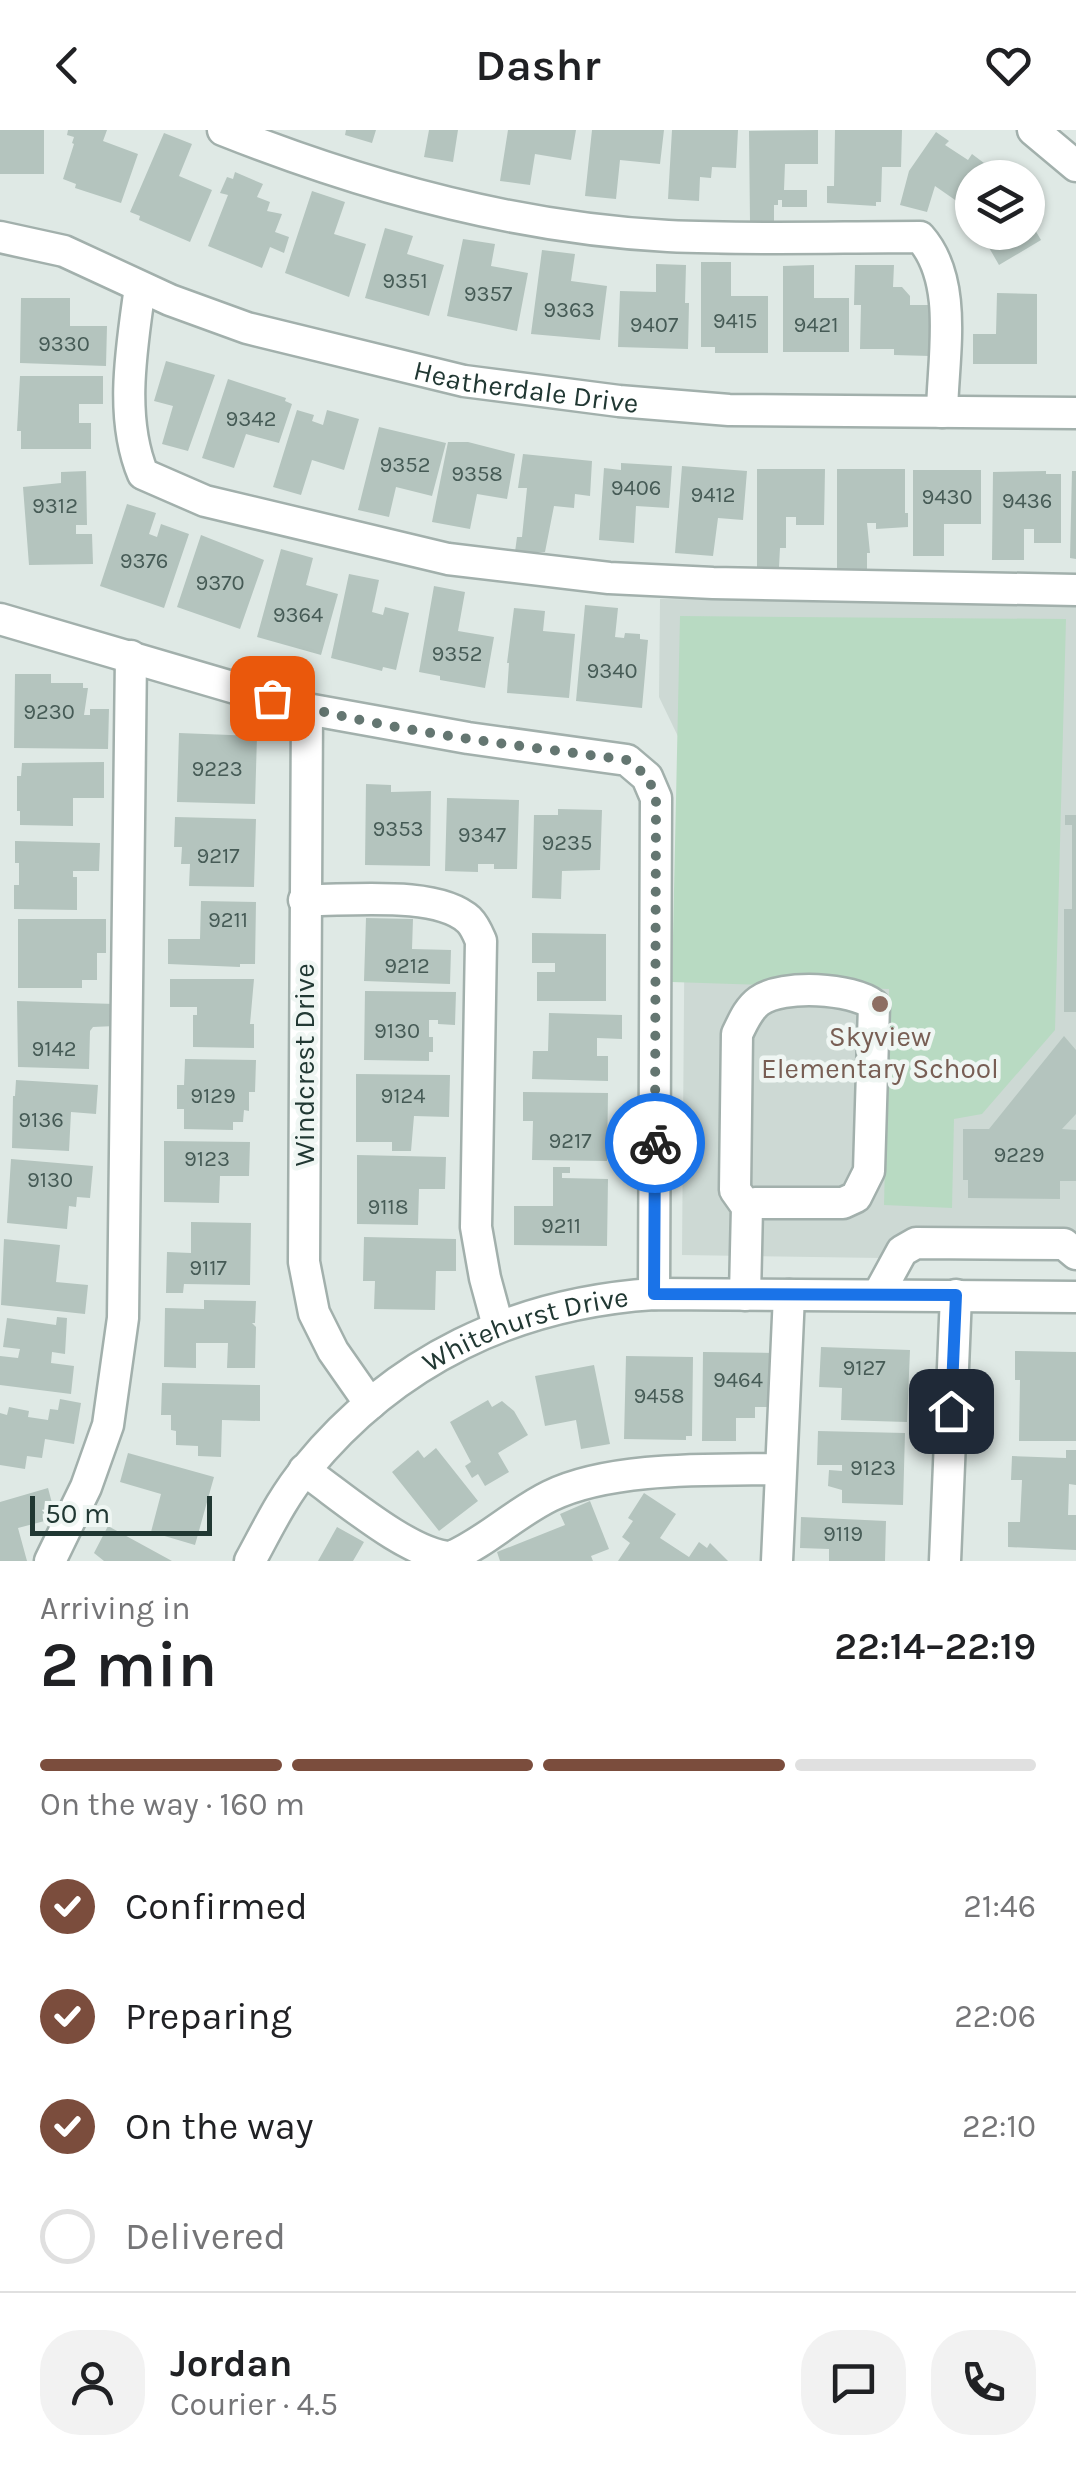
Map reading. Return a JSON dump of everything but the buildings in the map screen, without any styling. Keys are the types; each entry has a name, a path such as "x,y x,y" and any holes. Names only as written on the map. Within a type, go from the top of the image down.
{"street":[{"path":"222,130 350,177 481,210 576,226 666,236 920,238 933,252 945,290 942,412"},
{"path":"1033,130 1076,166"},
{"name":"Heatherdale Drive","path":"0,237 64,251 248,328 464,381 619,401 729,410 1076,413"},
{"path":"140,286 131,356 132,448 142,474 205,501 448,559 562,574 714,583 1076,590"},
{"path":"0,619 307,709 468,738 627,760 648,777 656,798 654,1294"},
{"path":"50,1561 86,1487 108,1425 123,1318 131,656"},
{"name":"Windcrest Drive","path":"307,709 304,1262 314,1313 333,1351 370,1404"},
{"path":"304,900 426,902 452,909 472,922 481,941 476,1227 498,1326"},
{"path":"745,1295 746,1207 734,1190 737,1034 748,1012 762,998 795,991 836,991 864,997 874,1006 871,1146 868,1171 856,1197 843,1203 756,1203 746,1207"},
{"path":"878,1295 902,1251 916,1243 1064,1244 1076,1254"},
{"name":"Whitehurst Drive","path":"250,1561 304,1470 370,1404 457,1344 498,1326 556,1308 654,1294 1076,1296"},
{"path":"777,1561 788,1295"},
{"path":"944,1561 956,1295"},
{"path":"304,1470 412,1546 433,1557 451,1557 554,1493 628,1476 684,1470 780,1468"}],"shaded area":[{"name":"Skyview Elementary School","path":"660,599 1076,605 1076,1261 682,1255 686,753 659,697"}],"green space":[{"name":"Skyview Elementary School","path":"680,616 1066,619 1055,1030 982,1114 954,1119 952,1208 884,1205 889,989 672,982"}],"way so far":[{"path":"272,698 307,709 468,738 627,760 648,777 656,798 655,1143"}],"place":[{"name":"Skyview Elementary School","path":"880,1004"}],"route":[{"path":"655,1143 654,1294 956,1295 951,1411"}]}
